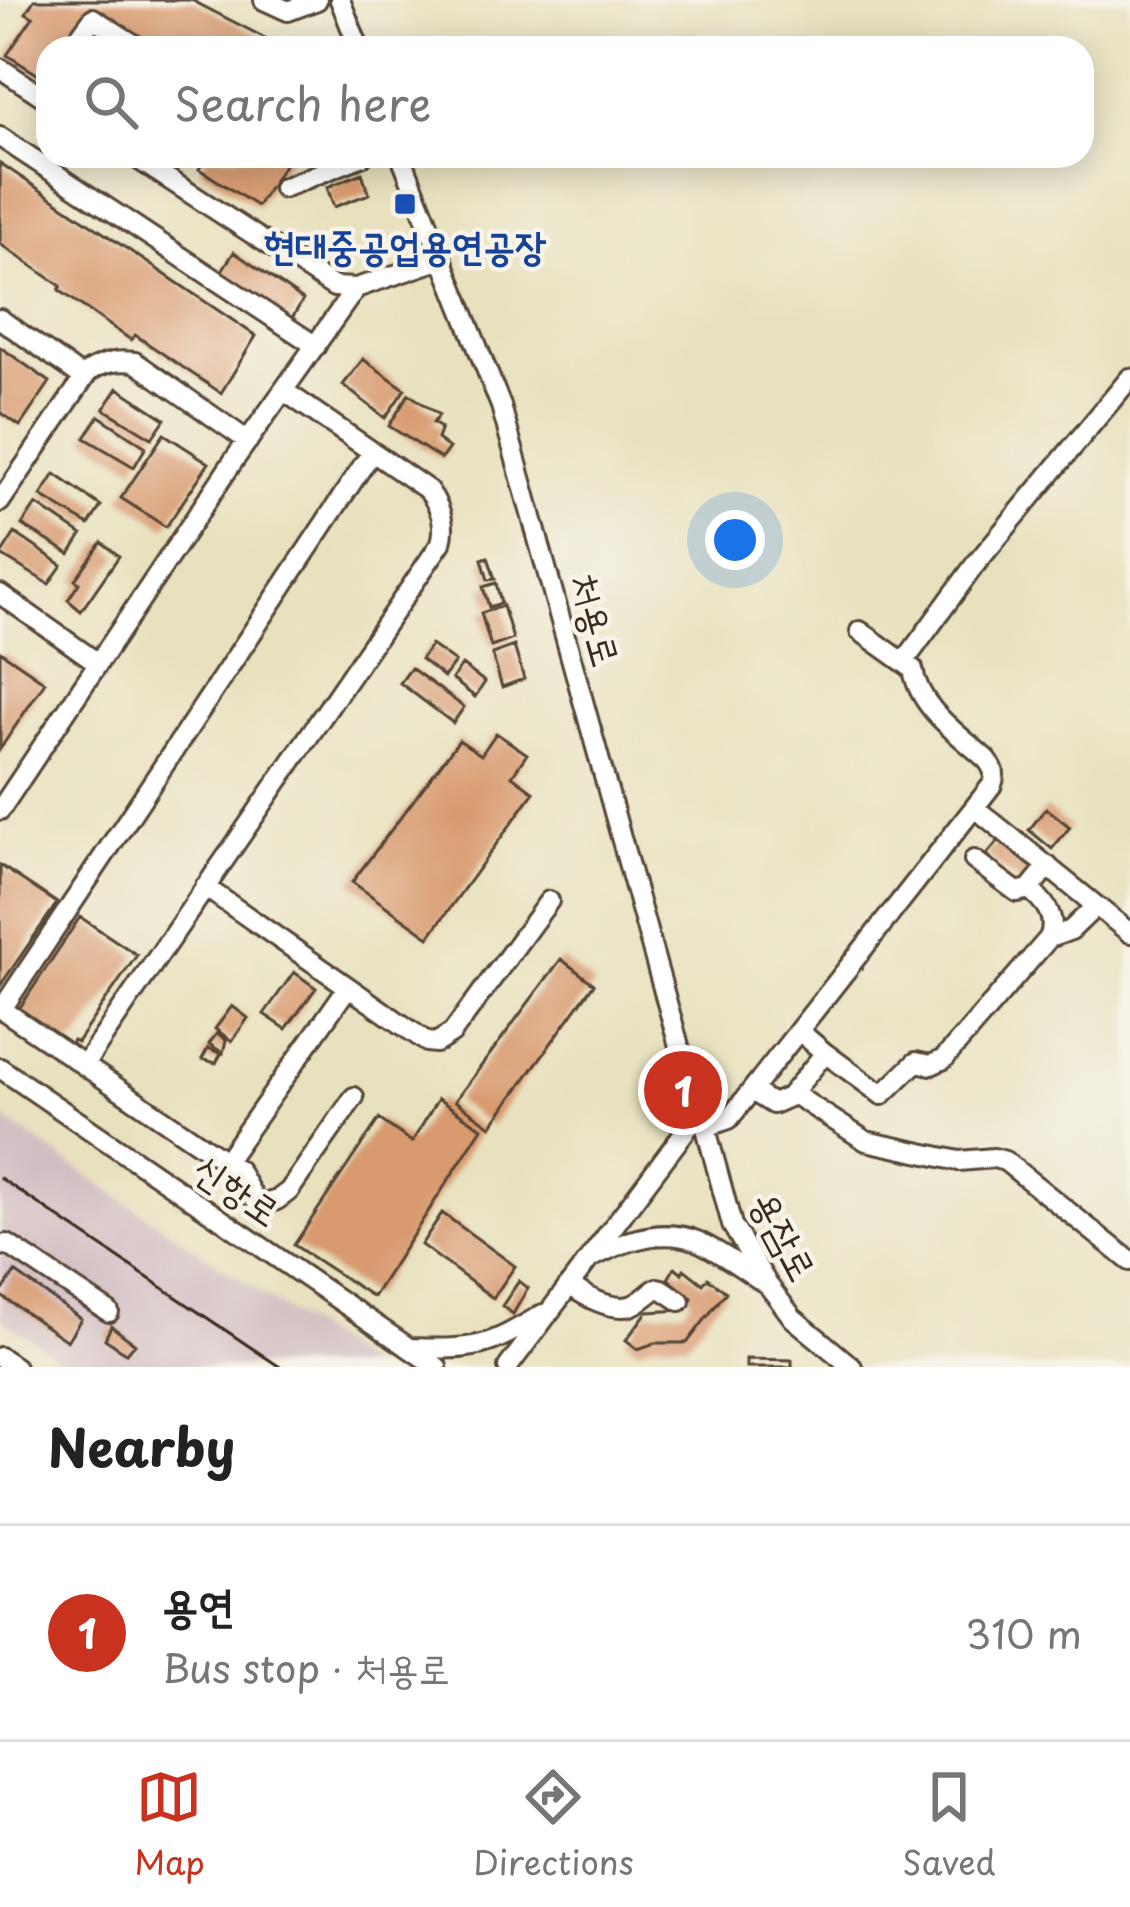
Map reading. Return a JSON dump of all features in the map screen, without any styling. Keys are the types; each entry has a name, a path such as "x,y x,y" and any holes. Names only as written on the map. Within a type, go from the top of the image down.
{"street":[{"path":"264,0 295,10 317,0"},
{"path":"340,0 354,36"},
{"path":"80,36 94,18 122,36"},
{"path":"0,68 36,92"},
{"path":"0,137 36,161"},
{"path":"47,168 316,346"},
{"path":"152,168 334,286 356,289 442,260"},
{"path":"283,188 325,168"},
{"name":"처용로","path":"406,168 501,406 703,1118"},
{"path":"0,810 356,289"},
{"path":"0,319 84,377"},
{"path":"0,502 84,377 100,364 135,362 248,441"},
{"path":"904,662 974,566 1130,377"},
{"path":"84,1065 441,543 444,522 433,496 284,391"},
{"path":"261,1205 238,1170 1,1009 372,452"},
{"path":"0,594 98,663"},
{"path":"508,1367 703,1118 729,1119 992,785 994,769 938,716 915,681 914,669 860,631"},
{"path":"975,808 1129,930"},
{"path":"974,860 1017,892 1029,889 1048,866"},
{"path":"205,887 427,1042 436,1043 444,1039 549,901"},
{"path":"799,1031 882,1095 916,1062 931,1065 944,1059 1049,938 1052,930 1045,902 1029,889"},
{"path":"1049,938 1071,930 1096,905"},
{"path":"226,1162 348,987"},
{"path":"752,1091 773,1104 789,1097 825,1053"},
{"name":"신항로","path":"0,1068 432,1365"},
{"path":"792,1093 866,1141 958,1161 1005,1161 1130,1261"},
{"path":"242,1234 261,1205 290,1191 353,1097"},
{"name":"용잠로","path":"703,1118 732,1225 793,1318 852,1367"},
{"path":"589,1260 623,1241 694,1239 768,1285"},
{"path":"0,1246 8,1244 109,1312"},
{"path":"569,1286 589,1298 624,1306 657,1288 680,1301"},
{"path":"409,1348 468,1349 495,1342 552,1308"},
{"path":"0,1357 15,1367"}],"shaded area":[{"path":"0,1116 369,1367 72,1367 0,1318"}],"building":[{"path":"34,0 191,0 261,36 128,36 91,11 75,36 36,36 36,73 7,55 33,17 26,13"},
{"path":"0,163 256,336 221,393 135,335 131,340 0,244"},
{"path":"200,168 282,168 257,206"},
{"path":"362,173 369,194 334,207 327,187"},
{"path":"234,252 303,300 290,321 221,272"},
{"path":"0,347 50,382 20,426 0,412"},
{"path":"363,359 405,389 385,418 343,385"},
{"path":"118,388 165,419 152,438 104,409"},
{"path":"409,394 439,415 433,423 441,428 437,439 449,448 441,459 389,426"},
{"path":"99,416 146,447 134,467 85,438"},
{"path":"164,434 209,463 166,527 121,498"},
{"path":"55,474 101,506 89,525 41,496"},
{"path":"36,504 82,535 70,554 22,525"},
{"path":"15,533 62,565 49,584 1,555"},
{"path":"102,542 119,556 81,611 68,600 79,583 75,580"},
{"path":"488,557 495,579 488,580 482,559"},
{"path":"496,583 501,603 489,607 483,587"},
{"path":"503,606 513,639 491,647 481,613"},
{"path":"431,645 455,662 444,677 421,659"},
{"path":"514,646 524,679 502,687 492,654"},
{"path":"0,651 45,682 0,749"},
{"path":"462,665 485,682 475,697 452,679"},
{"path":"411,668 464,707 453,723 400,683"},
{"path":"496,733 527,754 512,776 534,792 429,937 352,882 459,740 481,755"},
{"path":"1046,808 1070,827 1052,849 1029,830"},
{"path":"999,840 1037,870 1023,886 986,855"},
{"path":"0,865 57,903 0,986"},
{"path":"80,917 137,955 69,1047 17,1012"},
{"path":"561,959 594,984 491,1126 455,1101"},
{"path":"294,972 316,988 286,1029 264,1014"},
{"path":"232,1006 248,1018 232,1041 215,1029"},
{"path":"217,1033 226,1040 223,1053 209,1044"},
{"path":"208,1048 221,1054 216,1063 202,1059"},
{"path":"438,1099 482,1128 373,1297 294,1245 379,1119 412,1142"},
{"path":"442,1213 515,1266 493,1298 421,1245"},
{"path":"675,1267 703,1284 708,1278 726,1292 687,1343 655,1343 638,1349 626,1340 647,1312 684,1310 692,1298 668,1279"},
{"path":"15,1272 81,1319 67,1341 0,1295"},
{"path":"519,1281 528,1288 513,1314 502,1306"},
{"path":"111,1326 135,1344 126,1353 105,1339"},
{"path":"746,1359 792,1360 792,1367 746,1367"}],"railway":[{"path":"0,1178 280,1367"}],"place":[{"name":"현대중공업용연공장","path":"405,204"},
{"name":"용연","path":"683,1090"}]}
